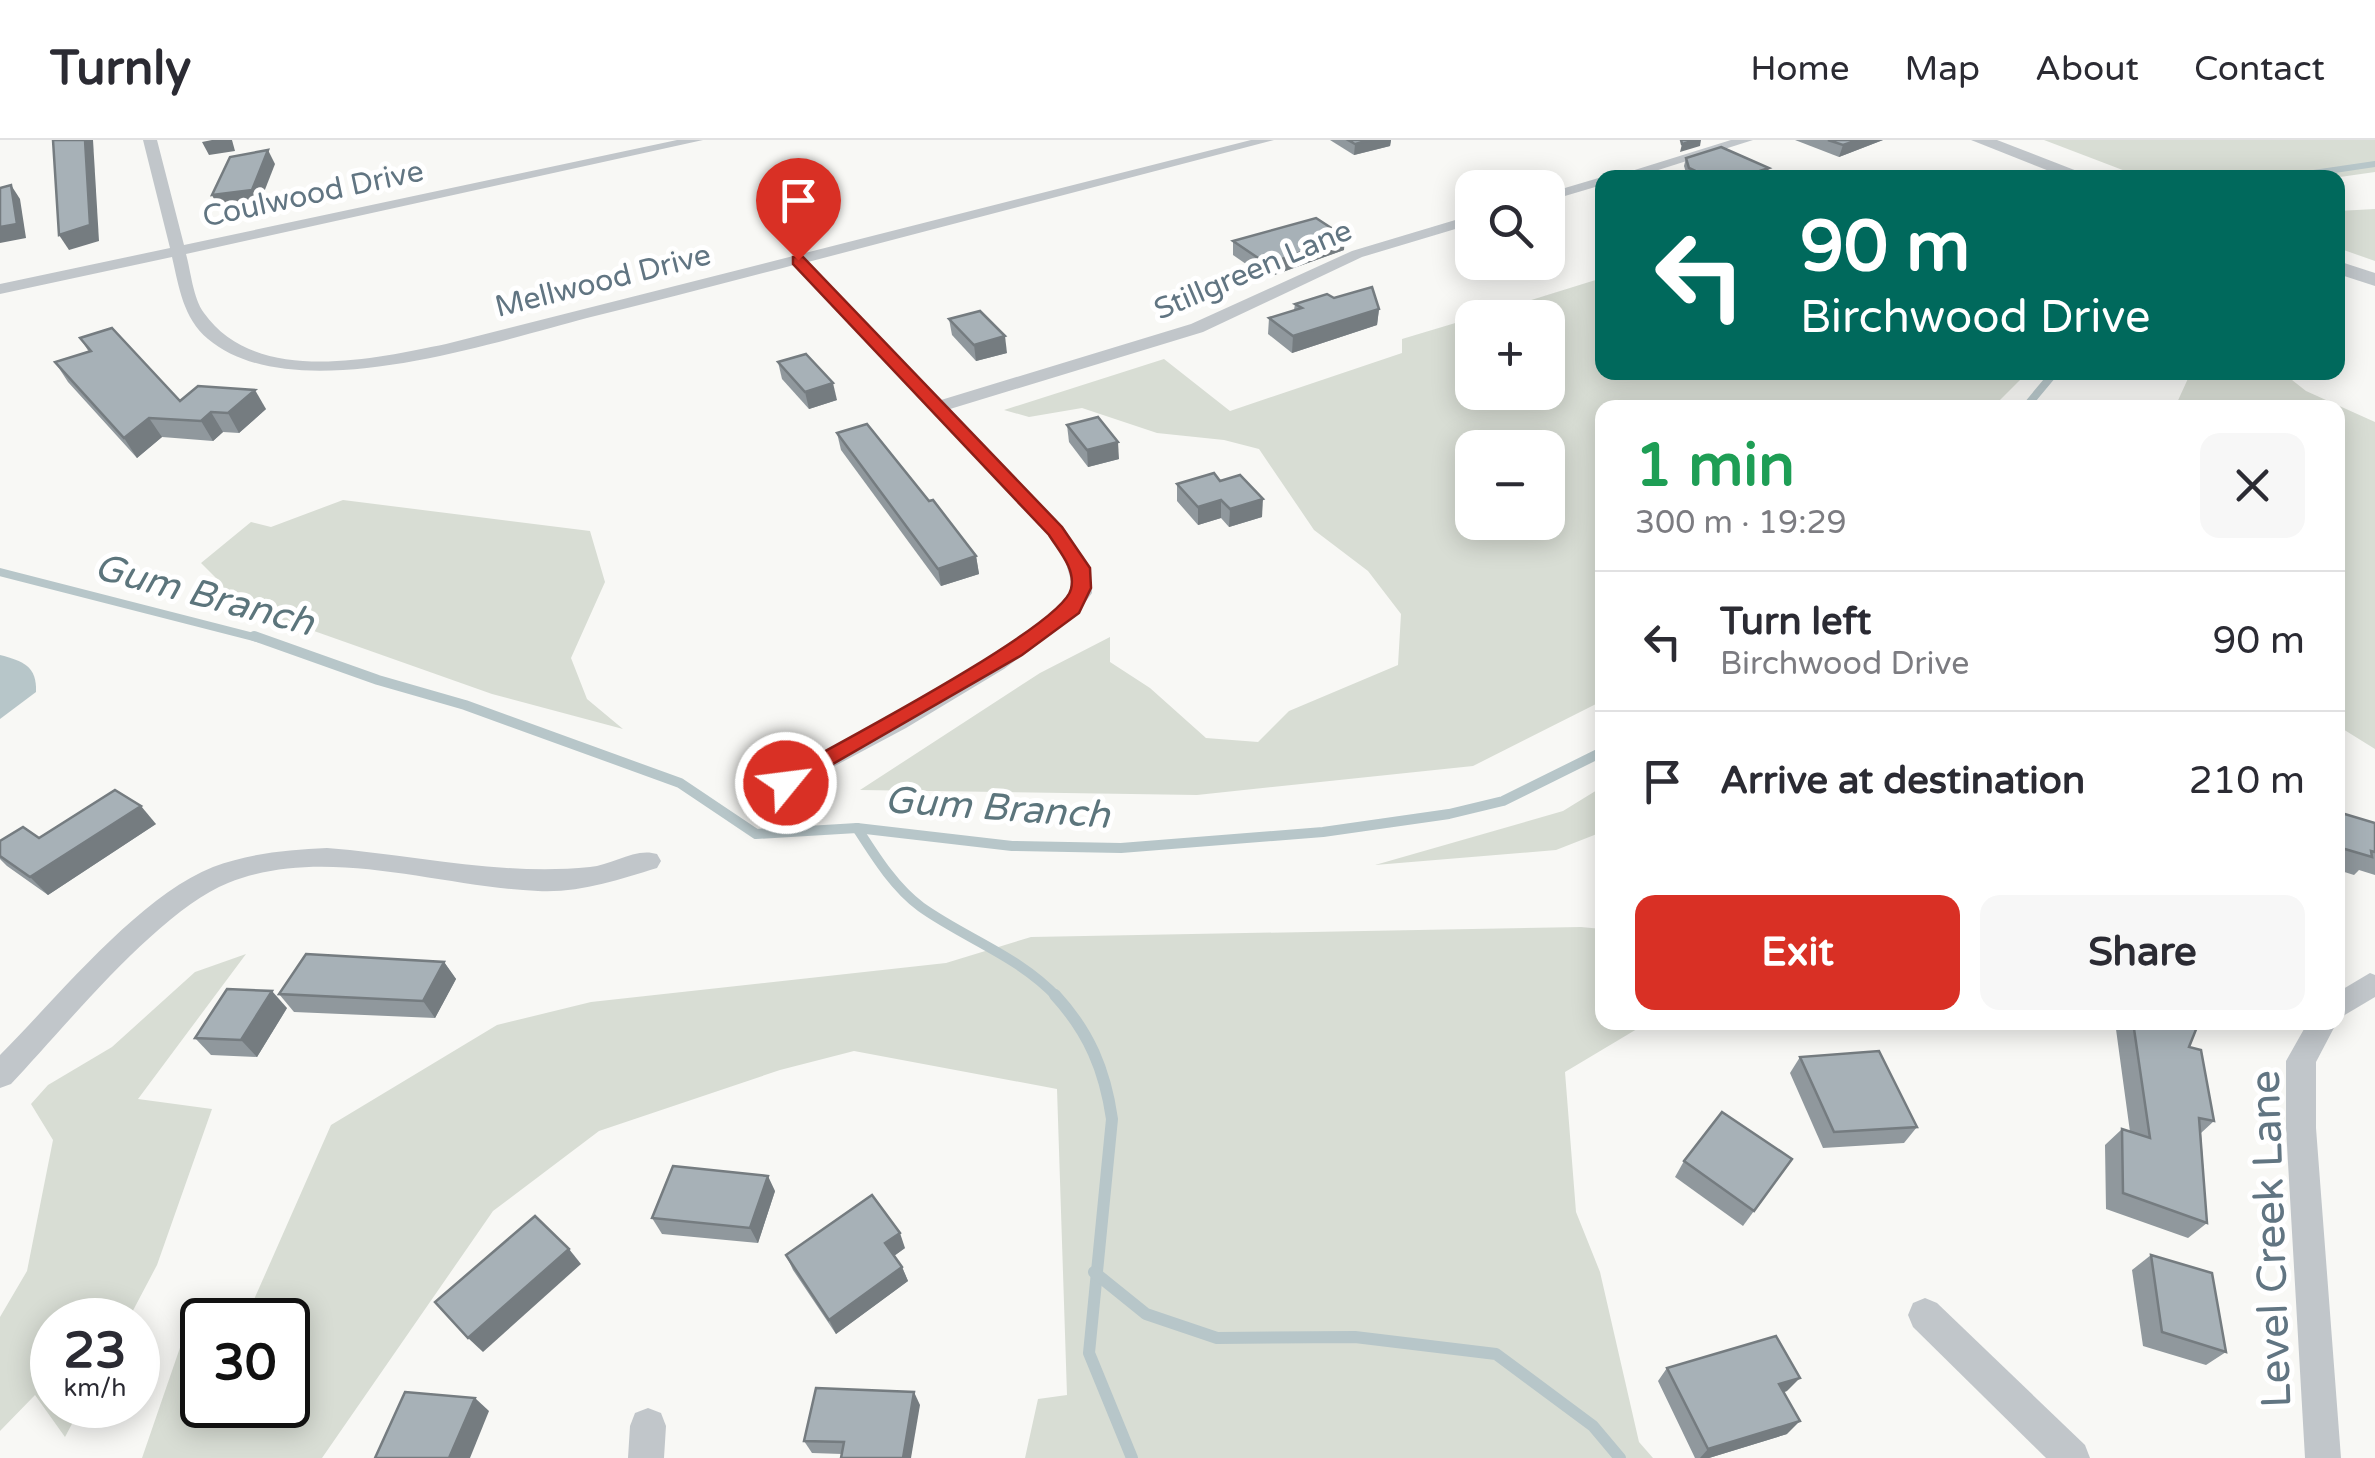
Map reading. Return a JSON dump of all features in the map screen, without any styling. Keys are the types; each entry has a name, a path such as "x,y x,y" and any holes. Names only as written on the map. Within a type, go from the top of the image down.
{"street":[{"name":"Mellwood Drive","path":"150,140 193,310 217,341 269,359 324,365 427,354 1267,140"},
{"name":"Coulwood Drive","path":"0,289 659,144 696,140"},
{"path":"1643,170 1746,140"},
{"path":"1980,140 2064,170"},
{"path":"1565,192 1595,184"},
{"name":"Stillgreen Lane","path":"940,406 1197,328 1356,254 1455,224"},
{"path":"786,783 1015,651 1062,618 1081,596 1080,568 1073,554 940,406 798,260"},
{"path":"2345,269 2375,280"},
{"path":"0,1075 141,933 187,894 217,876 244,868 331,856 486,877 568,881 617,875 648,861"},
{"path":"2345,1002 2370,984"},
{"name":"Level Creek Lane","path":"2318,1030 2301,1061 2301,1128 2323,1458"},
{"path":"1925,1315 2072,1458"}],"shaded area":[{"path":"2044,140 2375,140 2375,172 2345,176 2345,170 2123,170"},
{"path":"2375,209 2375,261 2345,250 2345,211"},
{"path":"1595,280 1595,380 2020,380 2000,400 1595,400 1595,705 1473,766 1197,795 860,790 1040,673 1110,637 1110,662 1150,688 1206,738 1258,742 1289,711 1398,665 1401,614 1368,571 1314,530 1259,449 1224,440 1157,433 1082,408 1029,417 1004,410 1164,359 1230,411 1402,353 1402,339 1455,323 1455,410 1565,410 1565,300 1531,300"},
{"path":"2187,380 2292,380 2326,400 2178,400"},
{"path":"2345,409 2375,422 2375,749 2345,730"},
{"path":"343,500 590,531 605,582 571,658 587,699 623,729 492,694 229,601 222,584 201,563 251,522 271,527"},
{"path":"0,655 31,670 36,692 0,719"},
{"path":"1595,791 1595,835 1556,850 1375,865 1563,811"},
{"path":"1595,928 1595,1030 1635,1030 1565,1072 1576,1212 1600,1272 1639,1442 1653,1458 1025,1458 1038,1399 1067,1395 1057,1089 854,1051 780,1070 599,1131 493,1211 322,1458 142,1458 152,1428 160,1428 160,1406 180,1348 180,1428 310,1428 310,1298 255,1298 331,1125 497,1025 591,1002 946,963 1031,937"},
{"path":"246,954 138,1099 212,1109 157,1265 140,1298 30,1298 30,1400 0,1431 0,1317 27,1271 53,1140 31,1104 48,1085 112,1047 195,972"}],"building":[{"path":"53,140 85,140 90,225 59,235"},
{"path":"1828,140 1858,140 1843,145"},
{"path":"1721,147 1769,168 1693,170 1686,158"},
{"path":"268,150 252,190 212,195 230,157"},
{"path":"11,185 17,224 0,227 0,188"},
{"path":"1316,218 1345,237 1267,264 1233,241"},
{"path":"1372,287 1379,309 1293,336 1269,318 1302,308 1295,304 1327,294 1334,298"},
{"path":"980,311 1005,336 974,345 949,319"},
{"path":"112,328 180,401 198,386 255,390 228,413 211,412 201,421 149,418 124,438 55,362 91,351 80,338"},
{"path":"806,354 833,383 805,392 778,362"},
{"path":"1098,417 1118,442 1087,450 1067,425"},
{"path":"867,424 976,556 938,569 837,433"},
{"path":"1214,473 1220,481 1240,475 1263,499 1230,509 1221,500 1198,507 1177,484"},
{"path":"115,790 141,806 30,877 0,856 0,841 23,827 39,838"},
{"path":"2345,814 2375,823 2372,857 2345,849"},
{"path":"306,954 444,962 423,1001 279,994"},
{"path":"227,989 272,991 241,1040 195,1038"},
{"path":"2134,1030 2196,1030 2189,1047 2201,1050 2214,1121 2199,1118 2207,1223 2123,1193 2122,1129 2150,1138"},
{"path":"1879,1051 1917,1127 1834,1132 1800,1057"},
{"path":"1722,1112 1792,1159 1754,1211 1684,1161"},
{"path":"673,1166 768,1176 750,1228 652,1218"},
{"path":"872,1195 900,1233 885,1243 902,1267 829,1320 786,1255"},
{"path":"535,1216 569,1249 468,1338 435,1302"},
{"path":"2151,1255 2212,1273 2226,1352 2162,1332"},
{"path":"1776,1336 1800,1378 1779,1384 1800,1421 1708,1449 1667,1368"},
{"path":"816,1388 914,1392 903,1458 841,1458 844,1442 804,1441"},
{"path":"405,1392 475,1398 449,1458 375,1458"}],"waterway":[{"name":"Gum Branch","path":"2334,170 2375,164"},
{"name":"Gum Branch","path":"2032,400 2048,380"},
{"name":"Gum Branch","path":"0,572 261,639"},
{"name":"Gum Branch","path":"254,636 378,680 465,705 680,783 756,834 857,828"},
{"name":"Gum Branch","path":"857,828 1012,846 1121,848 1323,832 1449,814 1503,801 1595,755"},
{"path":"857,828 911,899 1026,971 1055,995"},
{"path":"1055,995 1058,998"},
{"path":"1055,995 1094,1052 1112,1119 1097,1274"},
{"path":"1097,1274 1146,1314 1217,1338 1355,1337 1496,1354 1593,1426 1620,1458"},
{"path":"1097,1274 1089,1353 1132,1458"}],"route":[{"path":"786,783 1015,651 1072,609 1082,588 1080,568 1056,531 798,260"}]}
